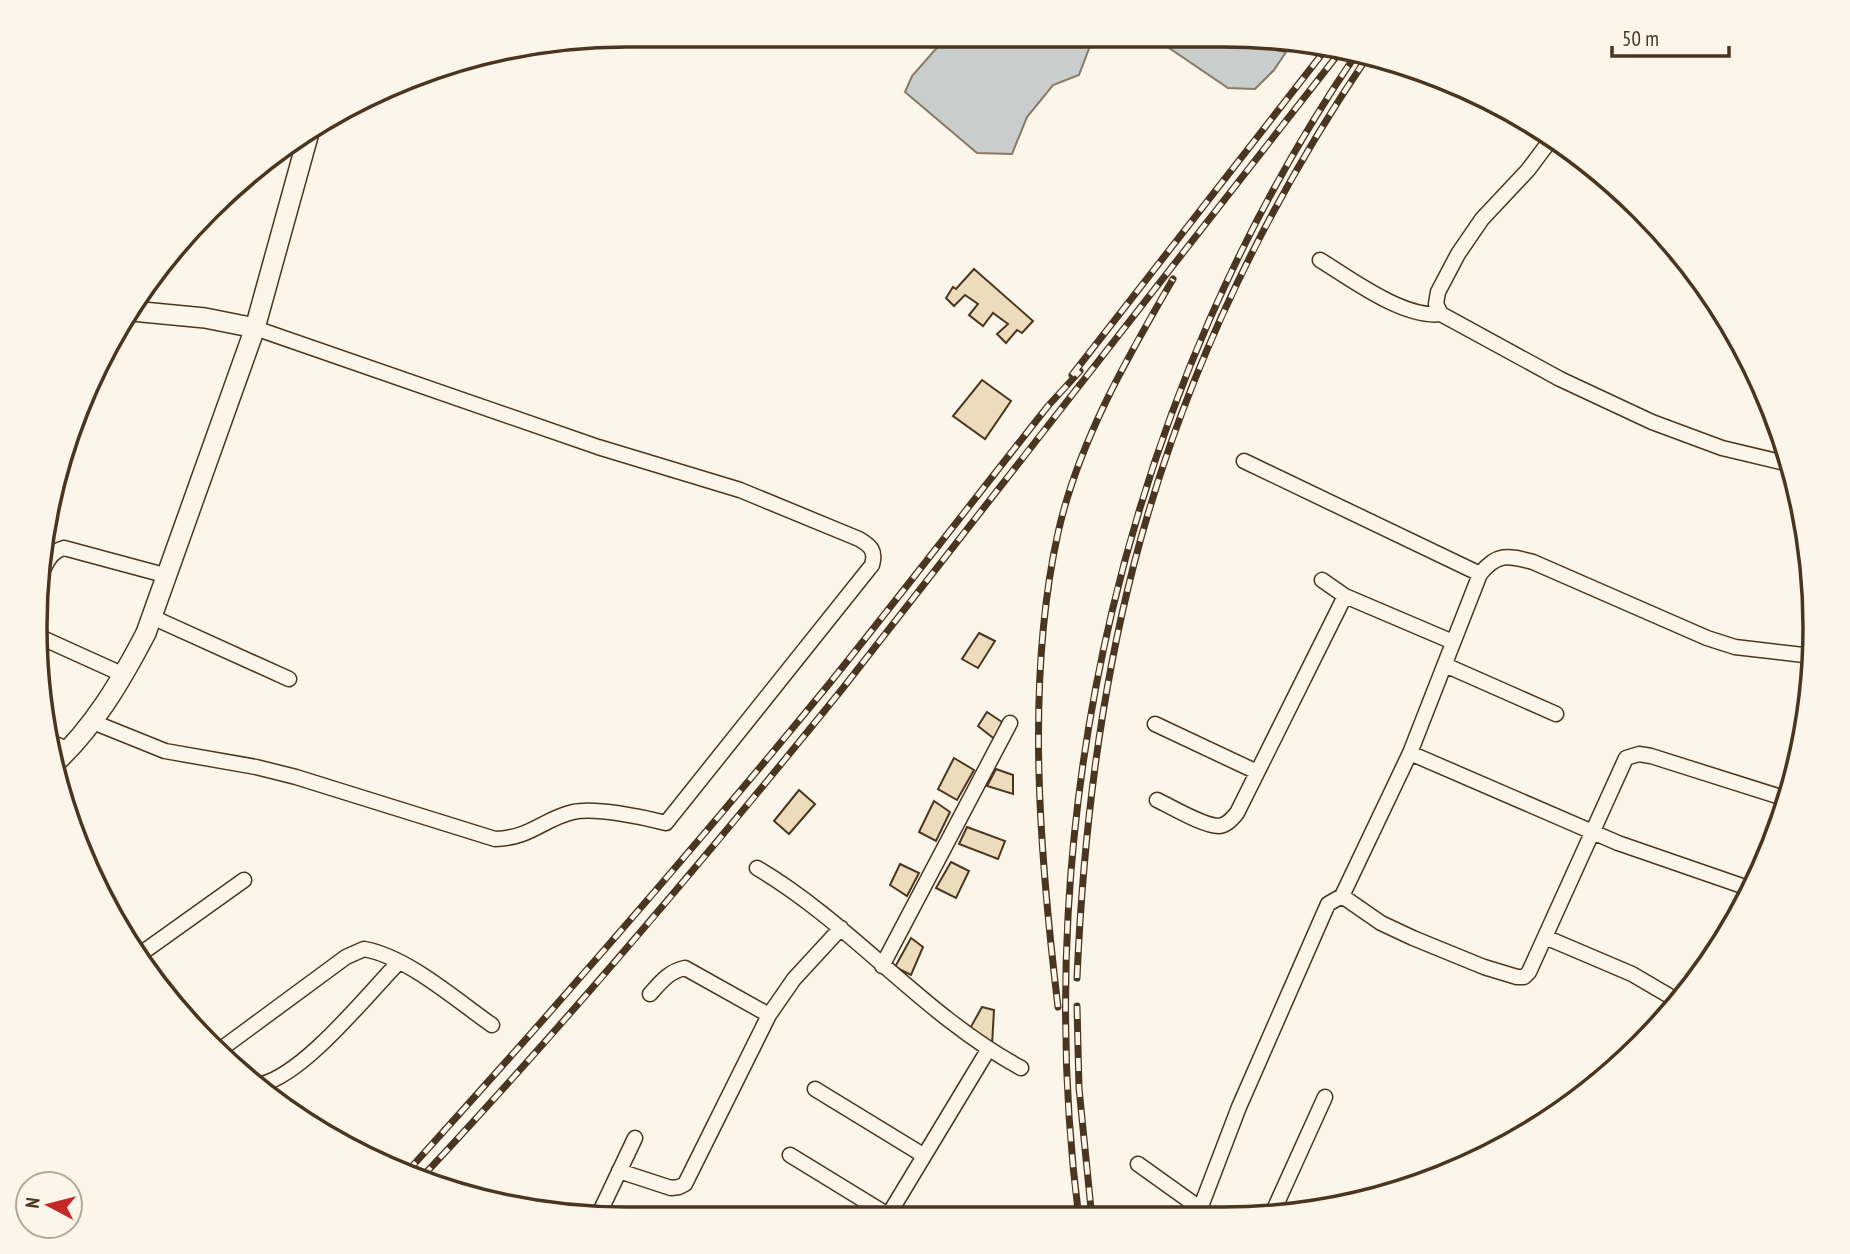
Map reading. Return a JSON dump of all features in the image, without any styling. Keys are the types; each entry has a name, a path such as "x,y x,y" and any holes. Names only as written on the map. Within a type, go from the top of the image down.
{"main road":[{"path":"62,757 93,722 124,676 152,617 255,328 306,145"},
{"path":"141,312 205,317 255,328"}],"street":[{"path":"1546,146 1528,170 1482,219 1458,254 1438,292 1436,304 1441,314 1560,379 1663,427 1722,448 1778,461"},
{"path":"1320,260 1410,310 1430,316 1441,314"},
{"path":"93,722 165,751 287,774 495,839 511,839 525,835 574,812 633,816 666,823 872,565 873,550 868,544 766,500 598,447 255,328"},
{"path":"1244,461 1479,574"},
{"path":"52,554 64,548 168,576"},
{"path":"1201,1207 1239,1107 1328,904 1342,896 1410,753 1479,574 1496,558 1516,557 1532,562 1707,638 1735,647 1802,655"},
{"path":"1322,580 1346,596 1453,642"},
{"path":"1157,800 1208,823 1219,825 1229,822 1237,813 1346,596"},
{"path":"152,617 289,678"},
{"path":"47,640 124,676"},
{"path":"1445,665 1556,714"},
{"path":"882,966 1010,723"},
{"path":"1155,724 1257,772"},
{"path":"1410,753 1594,833 1742,886"},
{"path":"1342,896 1396,930 1484,967 1524,977 1529,972 1594,833 1623,764 1632,755 1651,756 1777,796"},
{"path":"757,868 778,880 841,928 882,966 988,1050 1021,1068"},
{"path":"146,951 244,880"},
{"path":"620,1171 671,1188 679,1188 685,1184 769,1015 794,979 841,928"},
{"path":"1545,937 1632,974 1670,996"},
{"path":"226,1045 355,952 364,950 374,951 398,962 492,1025"},
{"path":"268,1082 281,1076 314,1050 398,962"},
{"path":"650,994 665,978 678,969 685,968 769,1015"},
{"path":"893,1207 988,1050"},
{"path":"814,1089 923,1155"},
{"path":"1276,1204 1325,1097"},
{"path":"603,1206 635,1138"},
{"path":"790,1155 871,1207"},
{"path":"1138,1164 1197,1207"}],"shaded area":[{"path":"937,47 1090,47 1079,75 1053,85 1027,117 1012,154 977,153 905,92 912,76"},
{"path":"1168,47 1261,48 1286,52 1274,70 1255,89 1228,88"}],"building":[{"path":"974,269 1033,321 1022,333 1017,330 1006,343 997,334 1008,324 993,313 983,326 969,315 978,304 965,295 954,306 946,298 953,287 956,289"},
{"path":"982,380 1011,401 985,439 953,416"},
{"path":"979,633 995,641 978,668 962,659"},
{"path":"987,712 1005,724 997,741 978,726"},
{"path":"954,758 974,770 957,800 938,789"},
{"path":"996,769 1013,775 1013,794 987,786"},
{"path":"799,790 815,804 789,834 774,821"},
{"path":"934,801 950,812 936,841 919,832"},
{"path":"967,827 1005,841 998,859 959,844"},
{"path":"951,862 969,871 956,898 936,888"},
{"path":"900,864 919,873 907,896 890,885"},
{"path":"911,938 923,947 911,975 895,967"},
{"path":"982,1007 994,1010 992,1045 968,1032"}],"railway":[{"path":"1072,375 1321,56"},
{"path":"427,1171 584,997 792,751 1335,58"},
{"path":"1078,1207 1067,1066 1068,913 1083,761 1112,610 1154,463 1209,320 1277,183 1352,62"},
{"path":"1077,978 1088,822 1102,718 1122,615 1153,497 1201,365 1229,300 1294,175 1363,64"},
{"path":"1058,1007 1041,830 1039,770 1039,709 1048,590 1058,533 1078,466 1122,370 1173,279"},
{"path":"413,1166 726,808 829,684 1048,406 1080,371"},
{"path":"1077,1006 1079,1088 1091,1207"}]}
